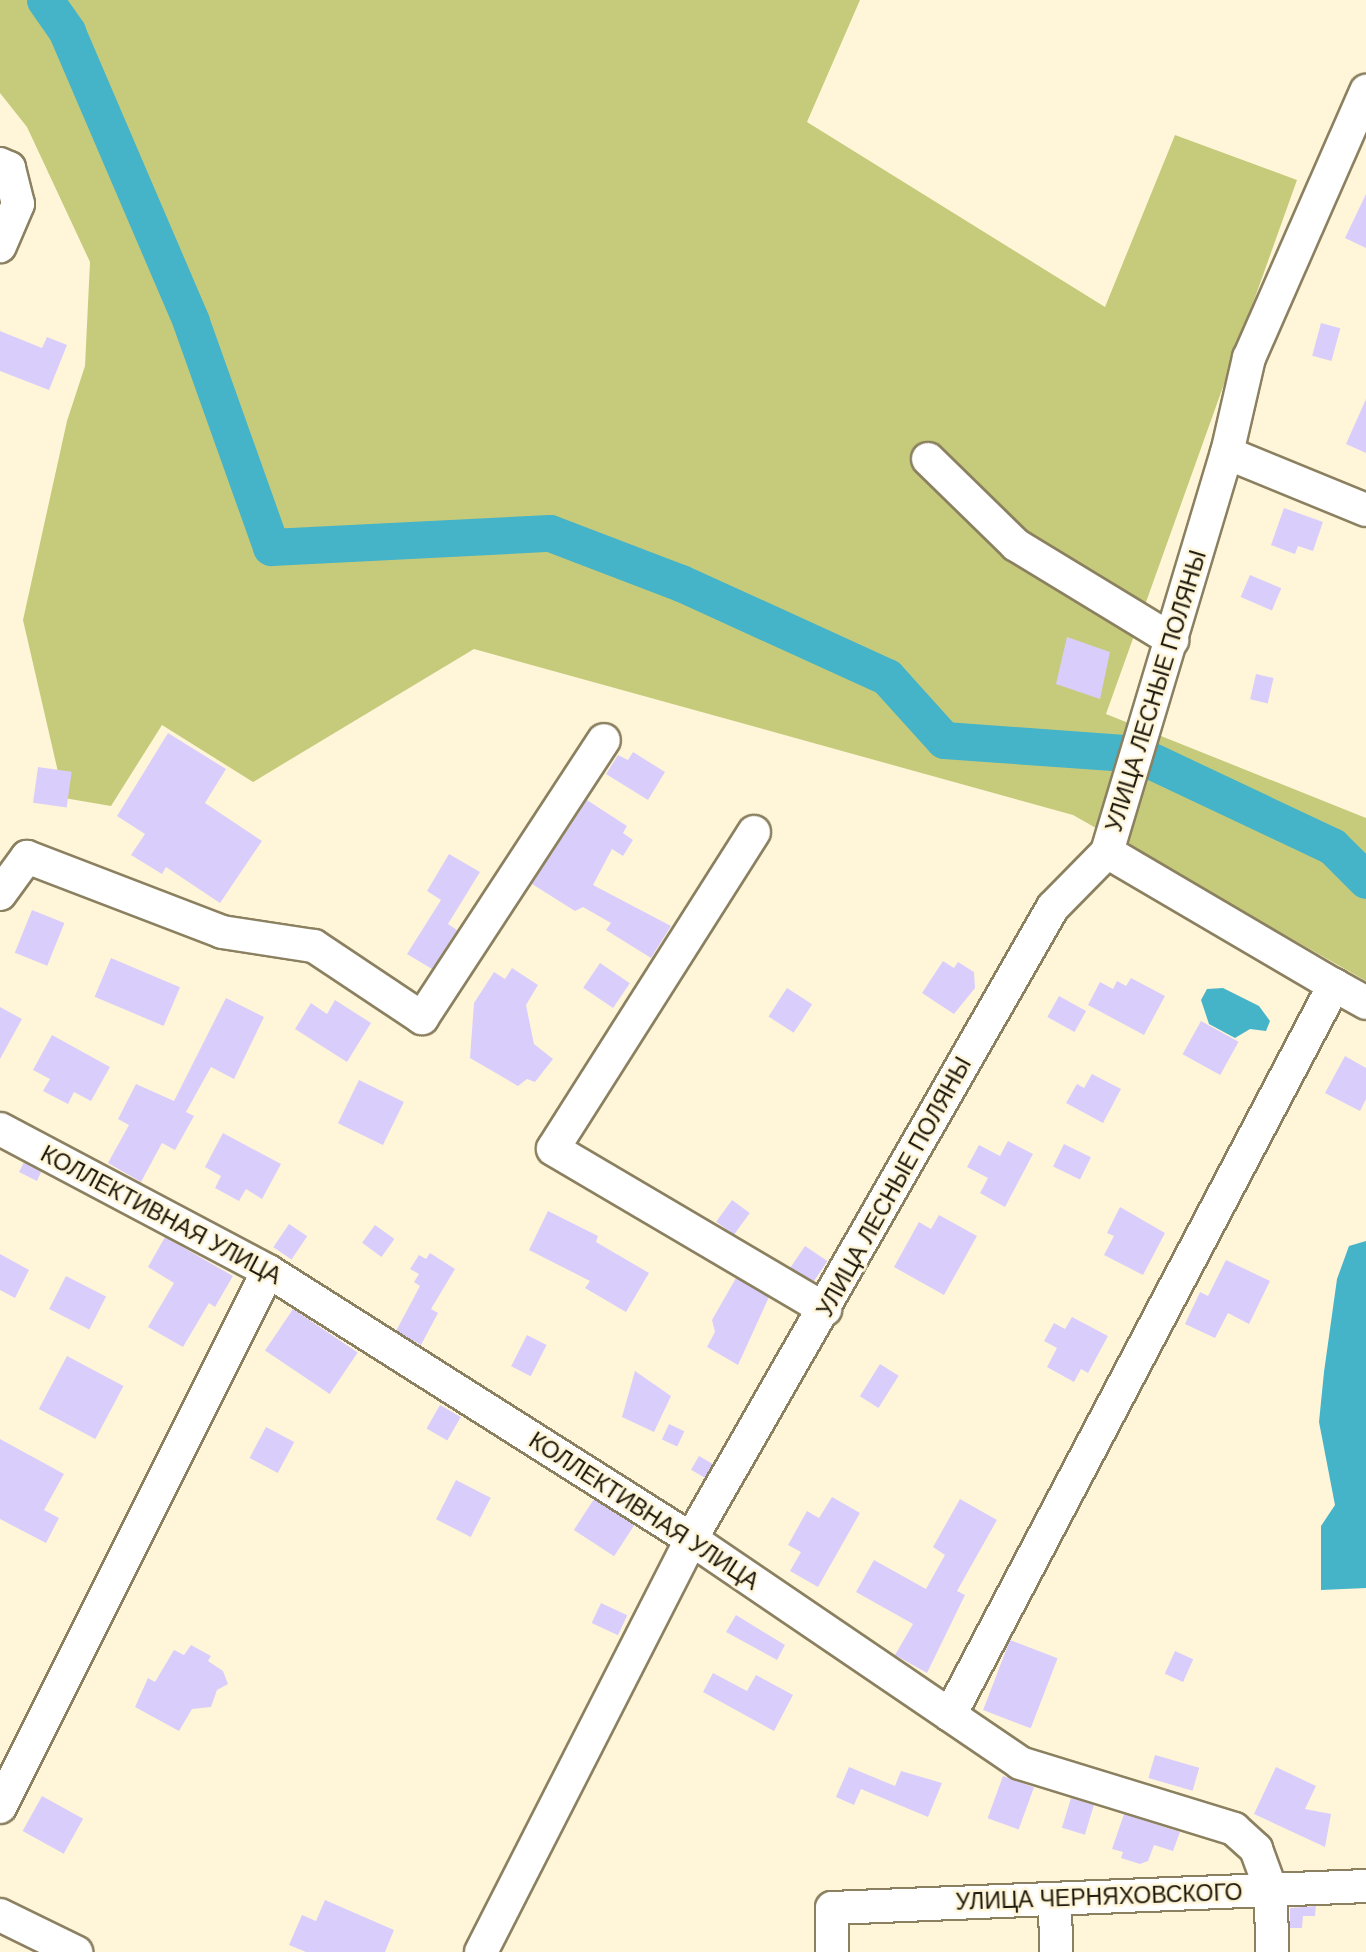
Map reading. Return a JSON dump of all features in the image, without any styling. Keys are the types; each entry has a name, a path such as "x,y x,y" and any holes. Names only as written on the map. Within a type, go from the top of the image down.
{"street":[{"name":"УЛИЦА ЛЕСНЫЕ ПОЛЯНЫ","path":"481,1952 691,1539 825,1310 1053,907 1107,852 1227,453 1250,358 1366,91"},
{"path":"0,164 9,168 18,204 0,246"},
{"path":"1227,453 1366,510"},
{"path":"928,458 1016,545 1171,639"},
{"path":"0,894 27,857 222,932 314,946 422,1018 604,740"},
{"path":"754,832 553,1149 825,1310"},
{"path":"1107,852 1366,1003"},
{"path":"950,1715 1334,985"},
{"name":"КОЛЛЕКТИВНАЯ УЛИЦА","path":"0,1129 268,1270 691,1539 1020,1763 1234,1829 1256,1849 1271,1890 1272,1952"},
{"path":"0,1807 268,1270"},
{"name":"УЛИЦА ЧЕРНЯХОВСКОГО","path":"832,1952 832,1909 1366,1886"},
{"path":"1055,1899 1056,1952"},
{"path":"0,1915 76,1952"}],"green space":[{"path":"0,0 860,0 807,122 1105,307 1175,135 1297,180 1106,714 1366,818 1366,981 1073,815 474,649 253,782 162,725 111,806 64,798 23,620 67,421 85,366 90,262 27,127 0,93"}],"water":[{"path":"1223,988 1259,1006 1270,1021 1266,1031 1250,1029 1235,1038 1209,1024 1201,1000 1207,989"},
{"path":"1366,1241 1366,1588 1321,1590 1321,1526 1335,1505 1319,1422 1324,1372 1337,1279 1349,1246"}],"building":[{"path":"1366,194 1366,248 1345,238"},
{"path":"1321,323 1340,328 1332,361 1312,356"},
{"path":"0,331 42,348 47,337 67,345 49,390 0,371"},
{"path":"1366,399 1366,453 1346,444"},
{"path":"1284,508 1323,522 1313,551 1298,546 1295,554 1271,545"},
{"path":"1250,575 1281,588 1272,610 1241,597"},
{"path":"1067,637 1110,652 1100,699 1056,684"},
{"path":"1256,674 1274,678 1268,703 1250,699"},
{"path":"168,733 226,769 205,803 262,841 220,903 166,867 162,874 131,855 145,834 117,816"},
{"path":"633,752 665,772 648,800 606,774 618,755 628,760"},
{"path":"38,767 72,772 67,807 33,803"},
{"path":"587,800 627,826 623,833 633,840 623,856 612,849 593,885 671,926 651,958 606,930 611,923 583,907 575,911 532,884"},
{"path":"449,854 480,872 448,924 457,930 432,969 407,954 441,900 427,891"},
{"path":"32,910 64,923 47,966 15,953"},
{"path":"111,958 180,987 164,1026 95,997"},
{"path":"943,961 954,968 958,962 974,972 975,988 954,1014 922,993"},
{"path":"600,963 630,983 613,1008 583,988"},
{"path":"512,968 538,985 526,1005 534,1044 553,1059 535,1082 527,1079 518,1086 470,1058 474,1003 494,972 505,979"},
{"path":"1131,978 1165,996 1144,1035 1088,1005 1100,982 1113,989 1117,981 1126,986"},
{"path":"787,988 812,1004 794,1033 768,1017"},
{"path":"1059,996 1086,1011 1074,1032 1047,1017"},
{"path":"226,998 264,1017 234,1079 211,1067 186,1112 194,1116 175,1150 162,1143 141,1182 108,1163 129,1125 118,1119 136,1084 174,1101"},
{"path":"335,1000 371,1023 347,1062 295,1029 311,1003 327,1014"},
{"path":"0,1007 22,1019 0,1059"},
{"path":"1201,1021 1239,1042 1220,1075 1183,1054"},
{"path":"52,1035 110,1067 91,1101 74,1092 68,1104 43,1091 50,1079 33,1070"},
{"path":"1345,1056 1366,1068 1366,1099 1360,1111 1325,1093"},
{"path":"1092,1074 1121,1089 1103,1123 1066,1103 1077,1084 1084,1088"},
{"path":"359,1080 404,1102 383,1145 338,1123"},
{"path":"223,1133 281,1164 262,1199 246,1189 239,1201 215,1188 221,1176 205,1167"},
{"path":"1008,1141 1033,1154 1005,1207 980,1193 988,1178 967,1167 979,1145 1000,1156"},
{"path":"1064,1144 1091,1157 1080,1180 1053,1166"},
{"path":"24,1162 41,1172 37,1181 19,1172"},
{"path":"732,1200 750,1213 734,1235 716,1222"},
{"path":"1120,1207 1165,1233 1143,1275 1104,1255 1114,1236 1107,1233"},
{"path":"548,1211 598,1236 596,1242 649,1273 626,1312 585,1288 590,1281 529,1250"},
{"path":"939,1215 977,1236 944,1295 894,1267 919,1222 931,1229"},
{"path":"289,1224 307,1236 292,1260 273,1247"},
{"path":"375,1225 394,1239 381,1257 362,1243"},
{"path":"165,1237 233,1276 215,1307 209,1303 183,1347 148,1327 174,1283 148,1267"},
{"path":"805,1246 827,1261 813,1283 790,1268"},
{"path":"430,1253 455,1269 431,1309 438,1313 421,1345 396,1331 420,1286 414,1282 419,1274 410,1269 419,1255 426,1259"},
{"path":"0,1254 29,1270 15,1298 0,1290"},
{"path":"1226,1260 1270,1281 1249,1324 1228,1313 1215,1338 1185,1324 1200,1292 1208,1296"},
{"path":"66,1276 106,1296 89,1329 49,1309"},
{"path":"736,1278 769,1297 738,1365 707,1347 715,1332 712,1320"},
{"path":"293,1309 358,1353 330,1394 265,1350"},
{"path":"1072,1317 1108,1336 1088,1373 1081,1369 1074,1382 1047,1367 1057,1348 1044,1341 1054,1323 1065,1329"},
{"path":"527,1335 547,1345 531,1376 511,1366"},
{"path":"67,1356 124,1386 95,1439 39,1409"},
{"path":"880,1364 899,1376 879,1408 860,1396"},
{"path":"635,1371 671,1396 654,1432 622,1417"},
{"path":"440,1405 461,1417 447,1440 427,1428"},
{"path":"669,1424 684,1431 677,1447 662,1439"},
{"path":"266,1427 294,1442 278,1473 250,1458"},
{"path":"0,1439 64,1474 44,1510 59,1518 46,1543 0,1519"},
{"path":"699,1456 713,1464 705,1478 691,1470"},
{"path":"456,1480 491,1498 471,1537 436,1519"},
{"path":"832,1497 860,1513 818,1587 790,1571 801,1552 788,1545 807,1511 819,1518"},
{"path":"594,1499 634,1525 614,1556 574,1530"},
{"path":"960,1499 997,1520 957,1591 965,1595 927,1673 895,1655 913,1624 856,1592 874,1560 926,1589 945,1555 933,1547"},
{"path":"601,1603 627,1615 618,1635 592,1623"},
{"path":"736,1615 785,1645 777,1660 726,1632"},
{"path":"1010,1640 1058,1658 1031,1728 983,1710"},
{"path":"191,1645 211,1656 208,1661 223,1671 228,1684 217,1690 211,1707 192,1709 179,1731 135,1707 148,1678 155,1682 174,1650 184,1655"},
{"path":"1175,1651 1193,1659 1183,1682 1165,1674"},
{"path":"713,1673 747,1691 756,1675 793,1695 774,1731 703,1692"},
{"path":"1155,1755 1199,1768 1193,1791 1148,1778"},
{"path":"849,1767 895,1786 901,1771 942,1783 928,1817 861,1789 854,1805 836,1797"},
{"path":"1276,1767 1316,1786 1305,1809 1331,1814 1325,1847 1254,1814"},
{"path":"1003,1776 1034,1787 1019,1830 988,1818"},
{"path":"42,1796 83,1819 64,1854 23,1831"},
{"path":"1071,1798 1094,1805 1085,1835 1062,1828"},
{"path":"1124,1814 1180,1832 1173,1851 1154,1845 1148,1861 1140,1864 1121,1858 1123,1852 1112,1849"},
{"path":"325,1900 394,1930 385,1952 306,1952 289,1945 302,1915 316,1921"},
{"path":"1316,1906 1315,1916 1303,1916 1302,1928 1290,1928 1290,1908"}],"waterway":[{"path":"45,0 67,32 191,322 271,547 550,533 681,583 887,677 944,740 1137,754 1332,846 1366,880"}]}
